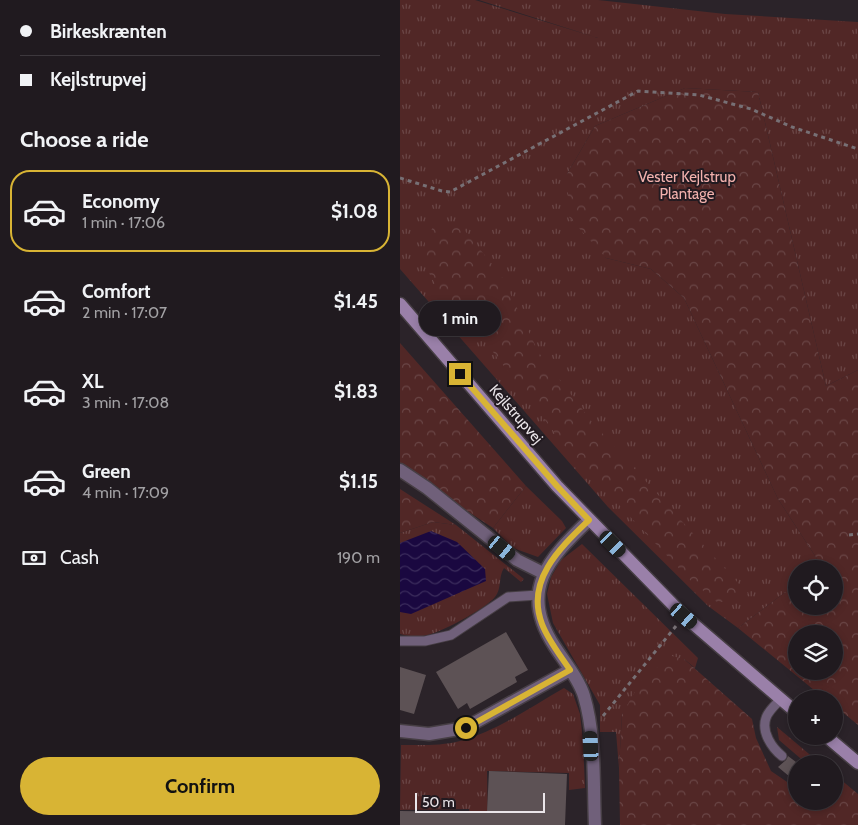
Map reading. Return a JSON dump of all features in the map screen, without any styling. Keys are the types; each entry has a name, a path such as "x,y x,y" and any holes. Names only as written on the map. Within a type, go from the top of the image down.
{"street":[{"name":"Kejlstrupvej","path":"400,304 557,486 589,520 684,616 788,706"},
{"path":"400,470 428,488 516,560 543,573"},
{"path":"589,520 556,552 543,573 538,595 542,624 584,694 590,726 595,825"},
{"path":"400,731 429,734 466,728 570,670"},
{"path":"837,745 858,763"}],"lane":[{"path":"400,640 425,641 451,635 508,598 538,595"},
{"path":"780,699 766,716 765,724 770,743 782,756"}],"path":[{"path":"400,178 450,192 638,91 699,95 751,109 792,127 858,149"},
{"path":"849,535 858,534"},
{"path":"590,726 598,722 684,616"}],"green space":[{"path":"400,0 475,0 598,38 479,0 598,0 725,14 858,22 858,370 826,386 758,92 685,88 595,126 567,174 606,258 651,269 684,298 778,499 818,560 788,560 788,590 738,628 708,606 608,507 400,269"},
{"name":"Vester Kejlstrup Plantage","path":"685,88 758,92 826,386 858,370 858,725 843,712 843,690 814,690 802,680 843,680 843,625 788,625 788,669 738,628 788,590 788,615 843,615 843,560 818,560 778,499 684,298 651,269 606,258 569,217 567,174 595,126"},
{"path":"461,226 501,275 539,353 592,422 748,594 718,603 689,579 570,453 484,340 448,307 424,264 425,241 433,227"},
{"path":"400,343 526,486 493,528 400,467"},
{"path":"526,486 562,521 566,528 538,557 513,548 493,528"},
{"path":"400,489 456,525 433,522 400,533"},
{"path":"433,522 456,525 524,579 521,582 504,568 499,590 495,597 472,614 450,626 423,636 400,634 400,533"},
{"path":"582,544 698,658 695,668 684,659 622,714 619,768 616,732 600,732 600,705 553,623 547,594 551,577 561,560"},
{"path":"672,656 684,659 752,719 756,738 771,771 788,783 788,810 843,810 843,782 858,794 858,825 620,825 619,768 622,714 643,678"},
{"path":"564,688 573,694 580,714 585,788 569,790 569,773 487,771 488,825 471,825 469,809 400,810 401,745 446,744 474,737 513,718"},
{"path":"777,727 788,736 788,745 798,745 810,755 796,755 779,740"}],"water":[{"path":"431,531 457,542 485,569 486,581 411,614 400,612 400,543"}],"building":[{"path":"506,632 528,670 515,677 517,682 470,709 467,703 458,709 436,672"},
{"path":"400,667 426,675 414,714 400,710"},
{"path":"788,756 788,775 778,767"},
{"path":"489,771 567,774 565,825 400,825 400,811 487,812"}],"route":[{"path":"460,374 589,520 556,552 543,573 538,595 539,615 542,624 570,670 466,728"}]}
